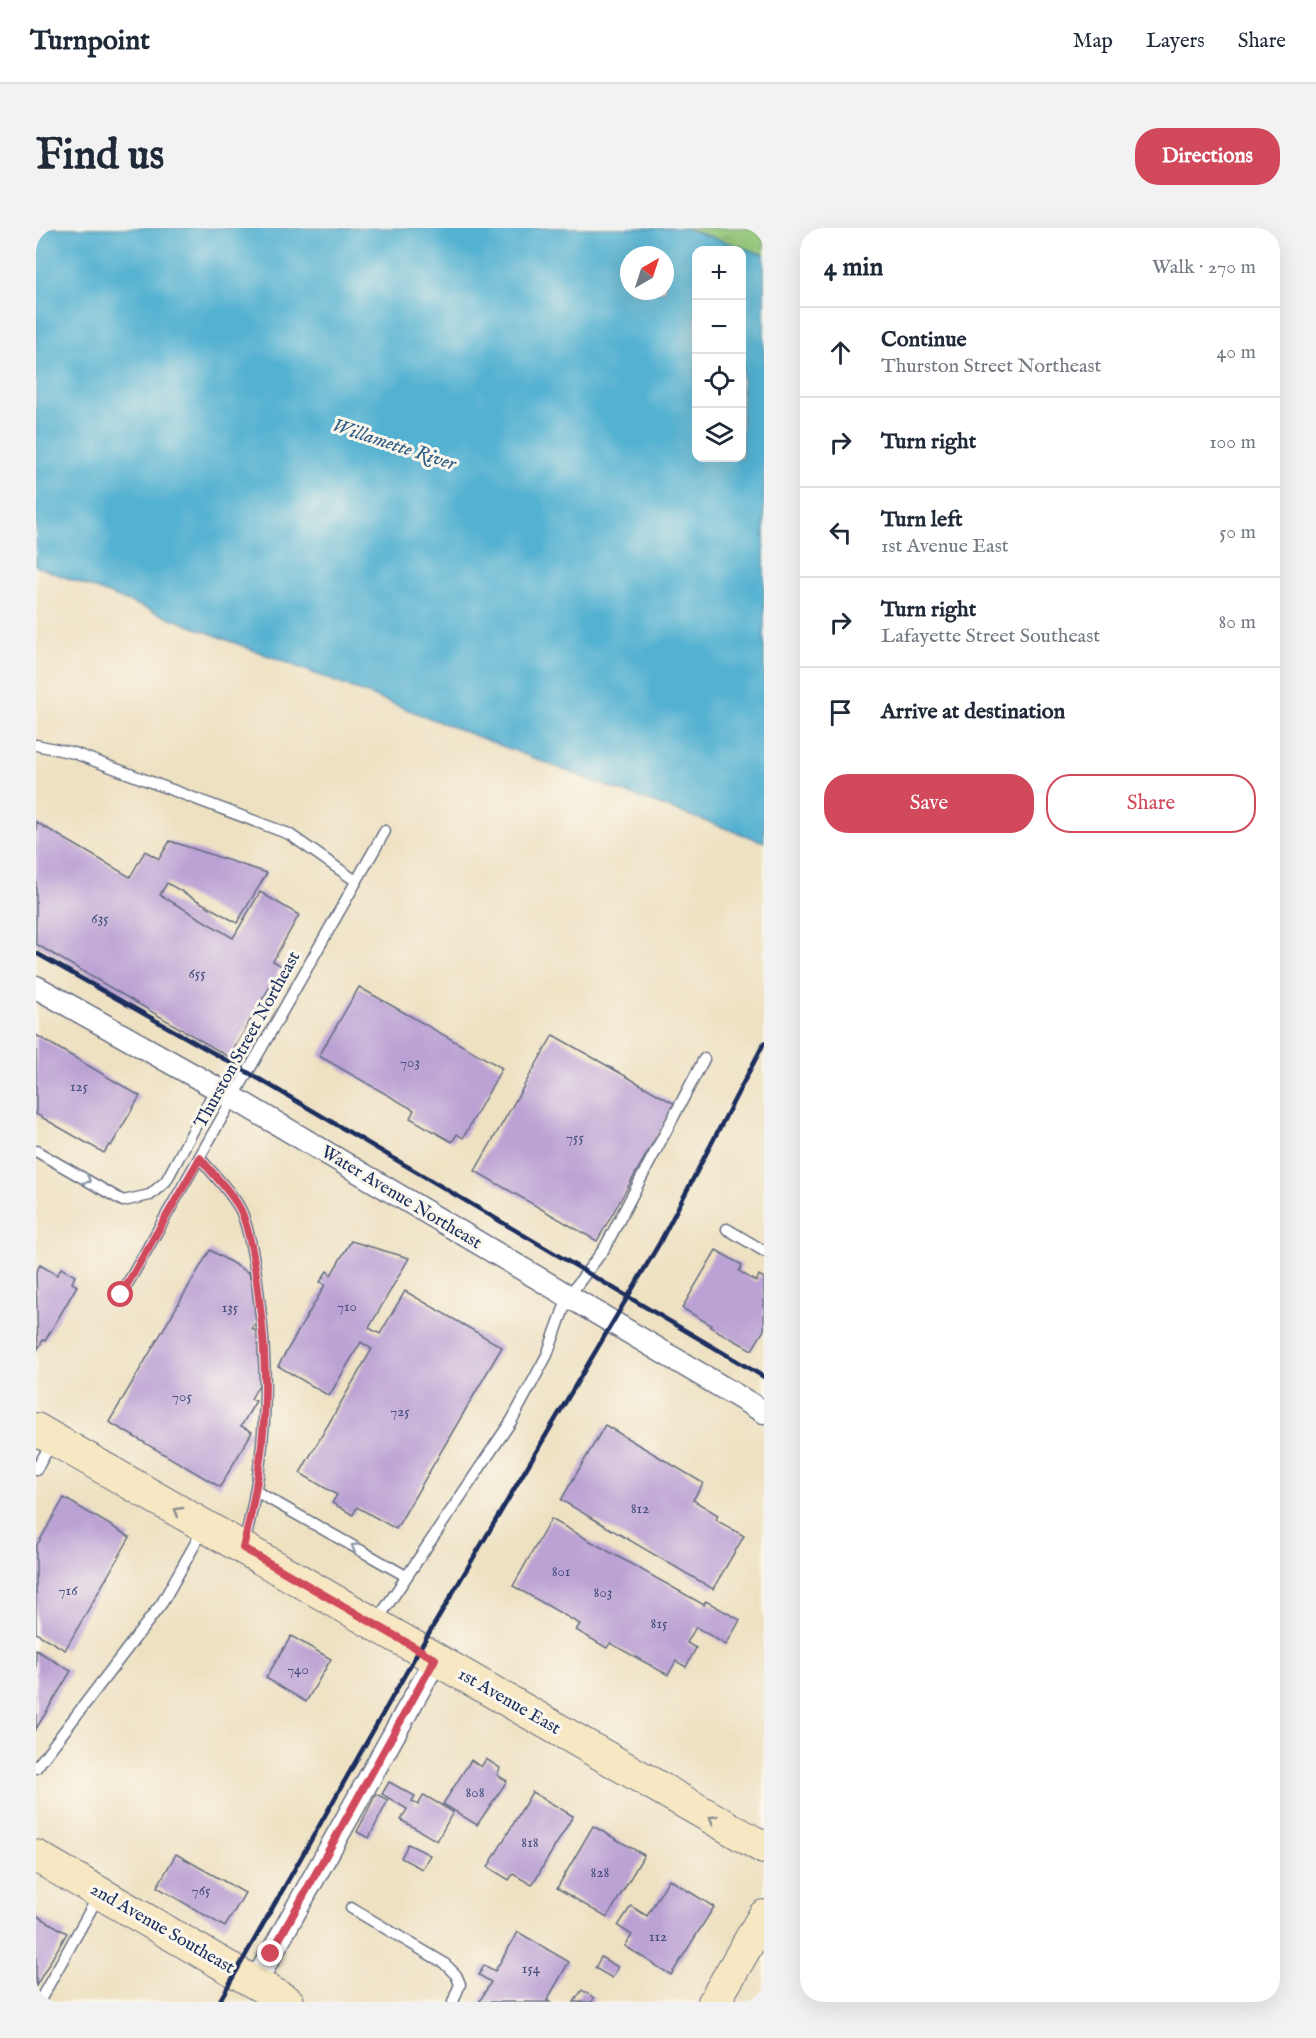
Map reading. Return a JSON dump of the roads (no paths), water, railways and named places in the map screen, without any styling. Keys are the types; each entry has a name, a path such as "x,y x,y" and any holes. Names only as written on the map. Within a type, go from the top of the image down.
{"main road":[{"name":"1st Avenue East","path":"45,1434 764,1848"},
{"name":"2nd Avenue Southeast","path":"36,1856 288,2002"},
{"path":"714,2002 764,1916"}],"street":[{"name":"Water Avenue Northeast","path":"36,987 225,1093 764,1412"},
{"path":"255,1983 435,1659"}],"lane":[{"path":"36,745 74,753 290,834 356,881"},
{"name":"Thurston Street Northeast","path":"121,1295 200,1158 225,1093 385,831"},
{"path":"374,1624 512,1420 547,1355 568,1297 604,1249 704,1059"},
{"path":"36,1151 123,1201 150,1195 166,1181 225,1093"},
{"path":"200,1158 241,1211 254,1258 266,1352 267,1395 257,1492 243,1548"},
{"path":"727,1229 764,1251"},
{"path":"36,1470 45,1434"},
{"path":"257,1492 406,1576"},
{"path":"36,1768 162,1603 205,1527"},
{"path":"39,2002 100,1893"},
{"path":"351,1908 444,1963 456,1975 460,1984 453,2002"}],"water":[{"name":"Willamette River","path":"36,228 684,228 737,246 692,246 692,462 746,462 746,249 764,255 764,842 595,782 36,566"}],"railway":[{"path":"36,953 249,1073 764,1377"},
{"path":"219,2002 419,1650 659,1244 764,1043"}]}
